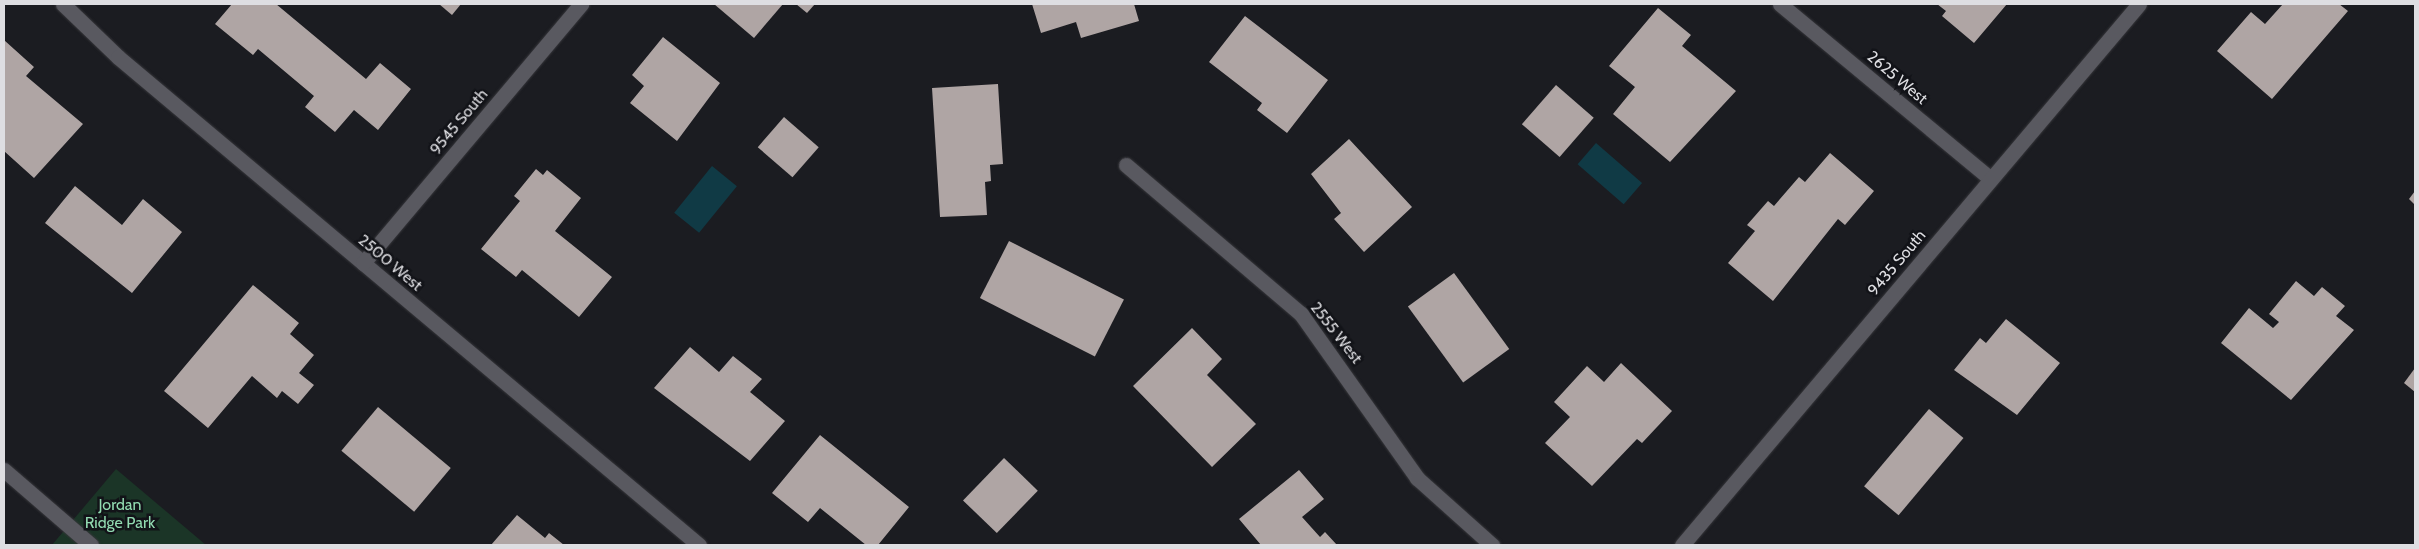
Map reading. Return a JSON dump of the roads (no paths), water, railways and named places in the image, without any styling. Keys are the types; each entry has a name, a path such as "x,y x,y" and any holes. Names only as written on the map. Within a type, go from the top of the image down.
{"street":[{"name":"2500 West","path":"63,4 118,57 699,545"},
{"name":"9545 South","path":"363,263 581,4"},
{"name":"2625 West","path":"1780,4 1991,180"},
{"name":"9435 South","path":"1682,545 2139,4"},
{"name":"2555 West","path":"1126,165 1301,314 1418,478 1492,545"},
{"path":"4,470 91,545"}],"water":[{"path":"1596,143 1642,183 1624,204 1578,164"},
{"path":"712,166 737,186 699,233 674,213"}],"park label":[{"name":"Jordan Ridge Park","path":"120,514"}]}
